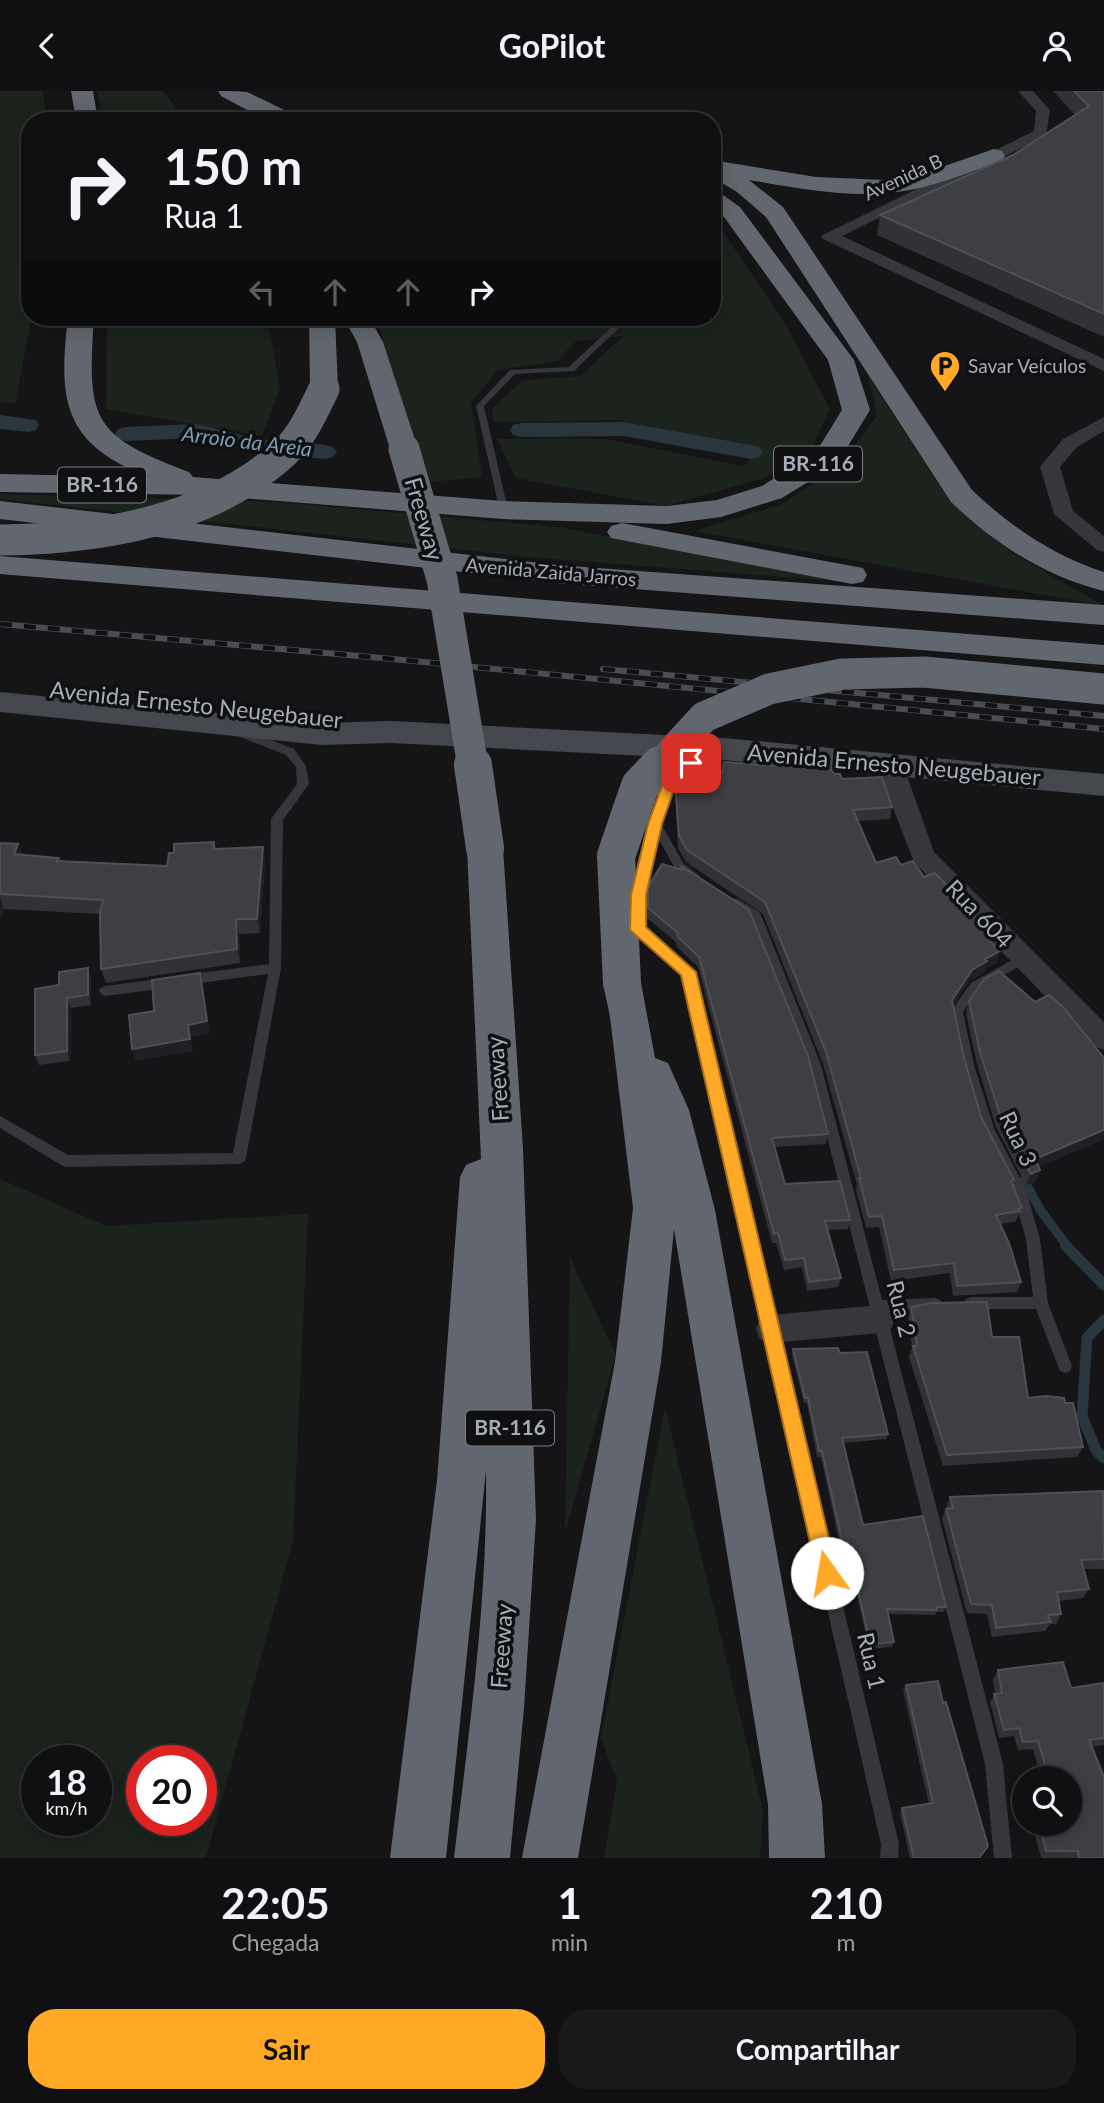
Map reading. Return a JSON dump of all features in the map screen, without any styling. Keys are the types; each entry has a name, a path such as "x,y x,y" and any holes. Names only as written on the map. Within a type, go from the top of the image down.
{"highway":[{"path":"82,91 86,112"},
{"path":"211,91 228,112"},
{"path":"229,91 267,112"},
{"path":"721,168 828,184 880,187 909,184 994,156"},
{"path":"721,172 746,187 775,212 961,496 989,524 1030,551 1104,582"},
{"name":"BR-116","path":"0,482 204,487 503,510 667,515 721,508 772,492 827,459 856,410 841,360 732,212 721,204"},
{"path":"80,326 79,405 89,427 112,447 133,459 204,487"},
{"path":"0,540 28,541 86,536 150,521 209,500 250,478 284,453 309,421 324,389 322,326"},
{"name":"Freeway","path":"368,330 442,579 462,688 485,848 502,1149 511,1518 498,1707 482,1858"},
{"name":"Avenida Zaida Jarros","path":"0,510 557,574 1104,615"},
{"path":"503,510 1042,610"},
{"name":"Avenida Zaida Jarros","path":"0,565 1104,655"},
{"path":"550,1858 638,1362 655,1208 626,1000 615,856 639,786 704,717 769,689 842,674 924,672 1104,689"},
{"path":"418,1858 461,1480 493,997"},
{"path":"626,1000 668,1109 693,1210 795,1804 797,1858"}],"main road":[{"name":"Avenida Ernesto Neugebauer","path":"0,684 328,715 391,732"},
{"name":"Avenida Ernesto Neugebauer","path":"0,702 322,734 391,732 724,749 1104,785"}],"street":[{"name":"Avenida B","path":"1025,91 1043,110 1041,133 829,236 1104,366"},
{"path":"1104,423 1070,443 1050,467 1064,514 1104,546"},
{"name":"Rua 604","path":"893,765 898,790 923,856 1104,1039"},
{"path":"771,1329 879,1313"}],"lane":[{"path":"503,510 480,406 513,372 571,369 616,326"},
{"path":"0,1121 66,1161 239,1158 275,968 277,818 303,784 302,766 290,752 222,724"},
{"name":"Rua 1","path":"724,749 691,763 671,779 655,824 639,895 638,930 688,972 890,1844 889,1858"},
{"name":"Rua 2","path":"655,824 680,867 755,915 815,1065 994,1765 1003,1858"},
{"name":"Rua 3","path":"1023,959 975,986 957,1011 968,1065 987,1128 1019,1190 1033,1239 1041,1303 1065,1366"},
{"path":"105,991 275,968"},
{"path":"879,1313 1041,1303"}],"shaded area":[{"path":"0,91 43,91 45,112 21,112 21,326 30,326 15,404 0,402"},
{"path":"97,91 163,91 180,112 101,112"},
{"path":"721,229 783,320 830,409 811,450 764,478 666,506 516,478 497,439 606,439 744,466 761,449 616,420 493,422 492,409 523,380 581,376 623,336 576,341 557,361 498,370 471,403 482,477 428,482 380,326 721,326"},
{"path":"107,326 269,326 280,388 262,436 106,409"},
{"path":"868,376 950,501 1011,552 1104,606 694,531 782,504 840,465 877,416"},
{"path":"0,494 276,502 558,527 859,583 529,557 0,499"},
{"path":"0,1179 106,1226 308,1214 293,1541 217,1818 217,1745 126,1745 126,1836 212,1836 206,1858 0,1858"},
{"path":"570,1258 616,1355 565,1532"},
{"path":"665,1408 763,1810 760,1858 604,1858 617,1781 601,1738"}],"building":[{"path":"1074,91 1104,91 1104,314 880,215 1013,155 1089,106"},
{"path":"724,762 832,770 834,774 840,774 842,779 882,777 892,807 853,810 876,863 896,857 901,865 913,861 924,877 935,873 996,937 989,940 1000,951 972,970 952,1000 963,1054 981,1117 1014,1180 1011,1181 1022,1208 1018,1209 1020,1211 996,1215 1009,1243 1021,1282 957,1286 954,1263 894,1270 882,1216 869,1217 826,1052 765,902 687,850 679,836 675,781 679,772 722,772"},
{"path":"214,842 214,849 263,847 257,919 236,919 237,949 101,969 100,912 103,900 0,894 0,843 18,844 14,854 59,858 57,861 167,866 169,853 174,853 174,844"},
{"path":"662,864 682,870 681,866 749,910 808,1056 828,1134 772,1138 785,1184 840,1181 850,1220 825,1221 841,1278 809,1282 804,1258 785,1260 778,1233 774,1234 699,957 678,937 677,932 648,908 648,887"},
{"path":"88,968 88,995 67,998 67,1051 35,1055 35,989 59,985 59,972"},
{"path":"999,971 1035,1002 1049,995 1064,1008 1104,1058 1104,1130 1035,1159 1040,1170 1031,1174 1000,1115 980,1052 969,1001 984,979"},
{"path":"200,973 207,1021 188,1025 190,1039 132,1049 129,1015 154,1011 152,980"},
{"path":"987,1302 992,1337 1019,1337 1028,1398 1064,1398 1065,1403 1073,1403 1083,1447 947,1455 913,1346 917,1346 911,1307 932,1303"},
{"path":"838,1348 840,1353 867,1352 888,1434 842,1438 863,1525 923,1516 946,1607 937,1607 937,1610 887,1609 894,1642 870,1644 857,1586 854,1586 848,1568 822,1451 819,1451 808,1398 805,1398 793,1349"},
{"path":"1103,1491 1104,1559 1081,1560 1089,1589 1057,1592 1061,1614 1048,1615 1051,1622 996,1628 992,1605 971,1604 946,1509 953,1508 950,1497"},
{"path":"1063,1662 1071,1688 1104,1683 1104,1738 1089,1740 1104,1777 1104,1858 1079,1858 1078,1851 1046,1851 1042,1836 1082,1836 1082,1766 1045,1766 1038,1741 1023,1742 1019,1728 1004,1730 994,1694 1002,1693 998,1670"},
{"path":"938,1681 988,1846 979,1858 914,1858 902,1808 933,1803 906,1685"}],"waterway":[{"name":"Arroio da Areia","path":"0,422 28,425"},
{"name":"Arroio da Areia","path":"521,430 624,429 751,452"},
{"name":"Arroio da Areia","path":"126,434 196,431 259,446 325,452"},
{"path":"1024,1180 1041,1211 1068,1247"},
{"path":"1066,1246 1104,1285"},
{"path":"1104,1320 1087,1338 1082,1416 1096,1450 1104,1458"}],"railway":[{"path":"0,624 393,659 1104,729"},
{"path":"603,669 1104,716"}],"place":[{"name":"Savar Veículos","path":"945,393"}],"route":[{"path":"691,763 671,779 655,824 639,895 638,930 688,972 827,1573"}]}
